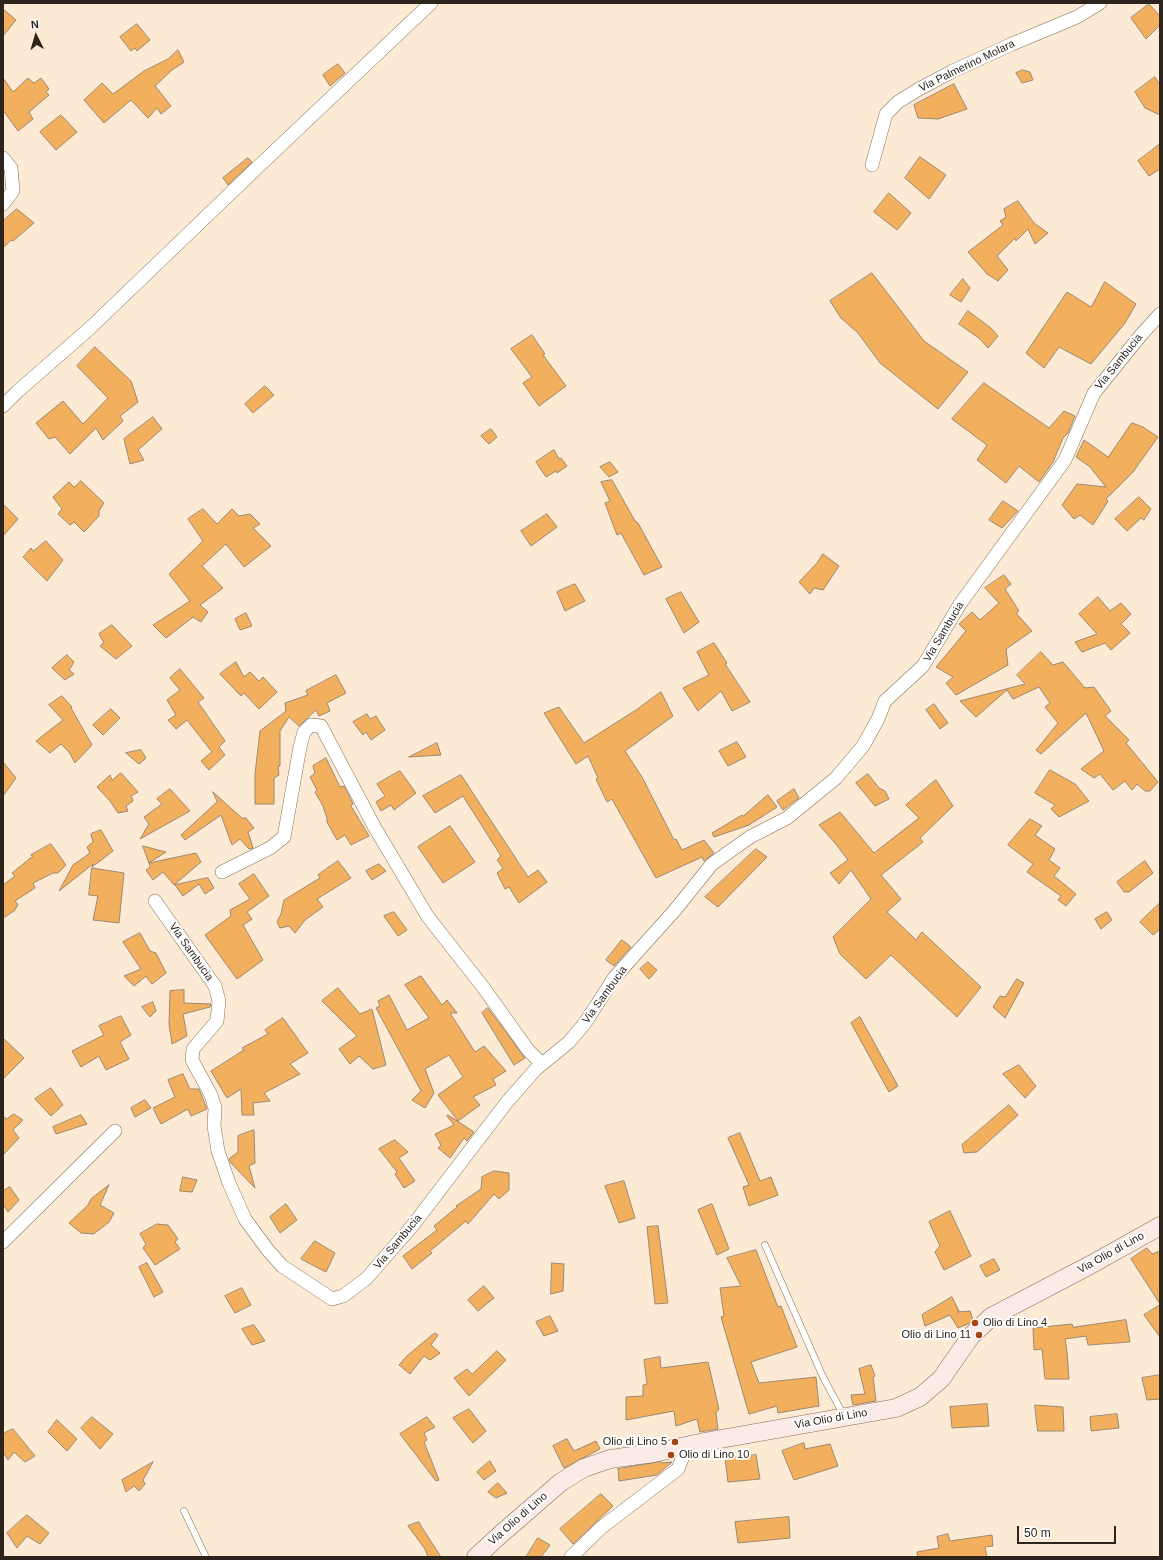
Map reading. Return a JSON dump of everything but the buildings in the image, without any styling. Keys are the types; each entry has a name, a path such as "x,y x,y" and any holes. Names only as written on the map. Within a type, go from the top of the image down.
{"street":[{"path":"3,406 89,329 266,159 432,3"},
{"name":"Via Palmerino Molara","path":"872,165 886,114 898,102 953,71 1077,17 1100,3"},
{"path":"3,158 11,168 13,191 3,204"},
{"name":"Via Sambucia","path":"155,901 215,986 219,1001 217,1021 193,1049 192,1060 211,1095 214,1108 214,1126 218,1151 229,1183 245,1219 267,1249 282,1266 332,1299 343,1296 367,1278 413,1225 507,1102 542,1064 569,1042 586,1023 614,978 675,910 712,864 750,837 787,818 836,778 863,746 878,719 885,701 923,666 960,604 1065,460 1094,393 1160,314"},
{"path":"222,872 270,848 284,837 304,732 311,725 321,726 375,828 428,917 483,987 528,1050 542,1064"},
{"path":"3,1242 115,1132"},
{"name":"Via Olio di Lino","path":"476,1557 561,1482 584,1468 610,1459 654,1453 896,1408 920,1397 941,1379 971,1336 991,1317 1092,1264 1160,1226"},
{"path":"571,1557 602,1527 678,1469 687,1446"}],"lane":[{"path":"765,1245 823,1377 844,1417"},
{"path":"184,1511 206,1557"}],"place":[{"name":"Olio di Lino 4","path":"975,1323"},
{"name":"Olio di Lino 11","path":"979,1335"},
{"name":"Olio di Lino 5","path":"675,1442"},
{"name":"Olio di Lino 10","path":"671,1455"}]}
